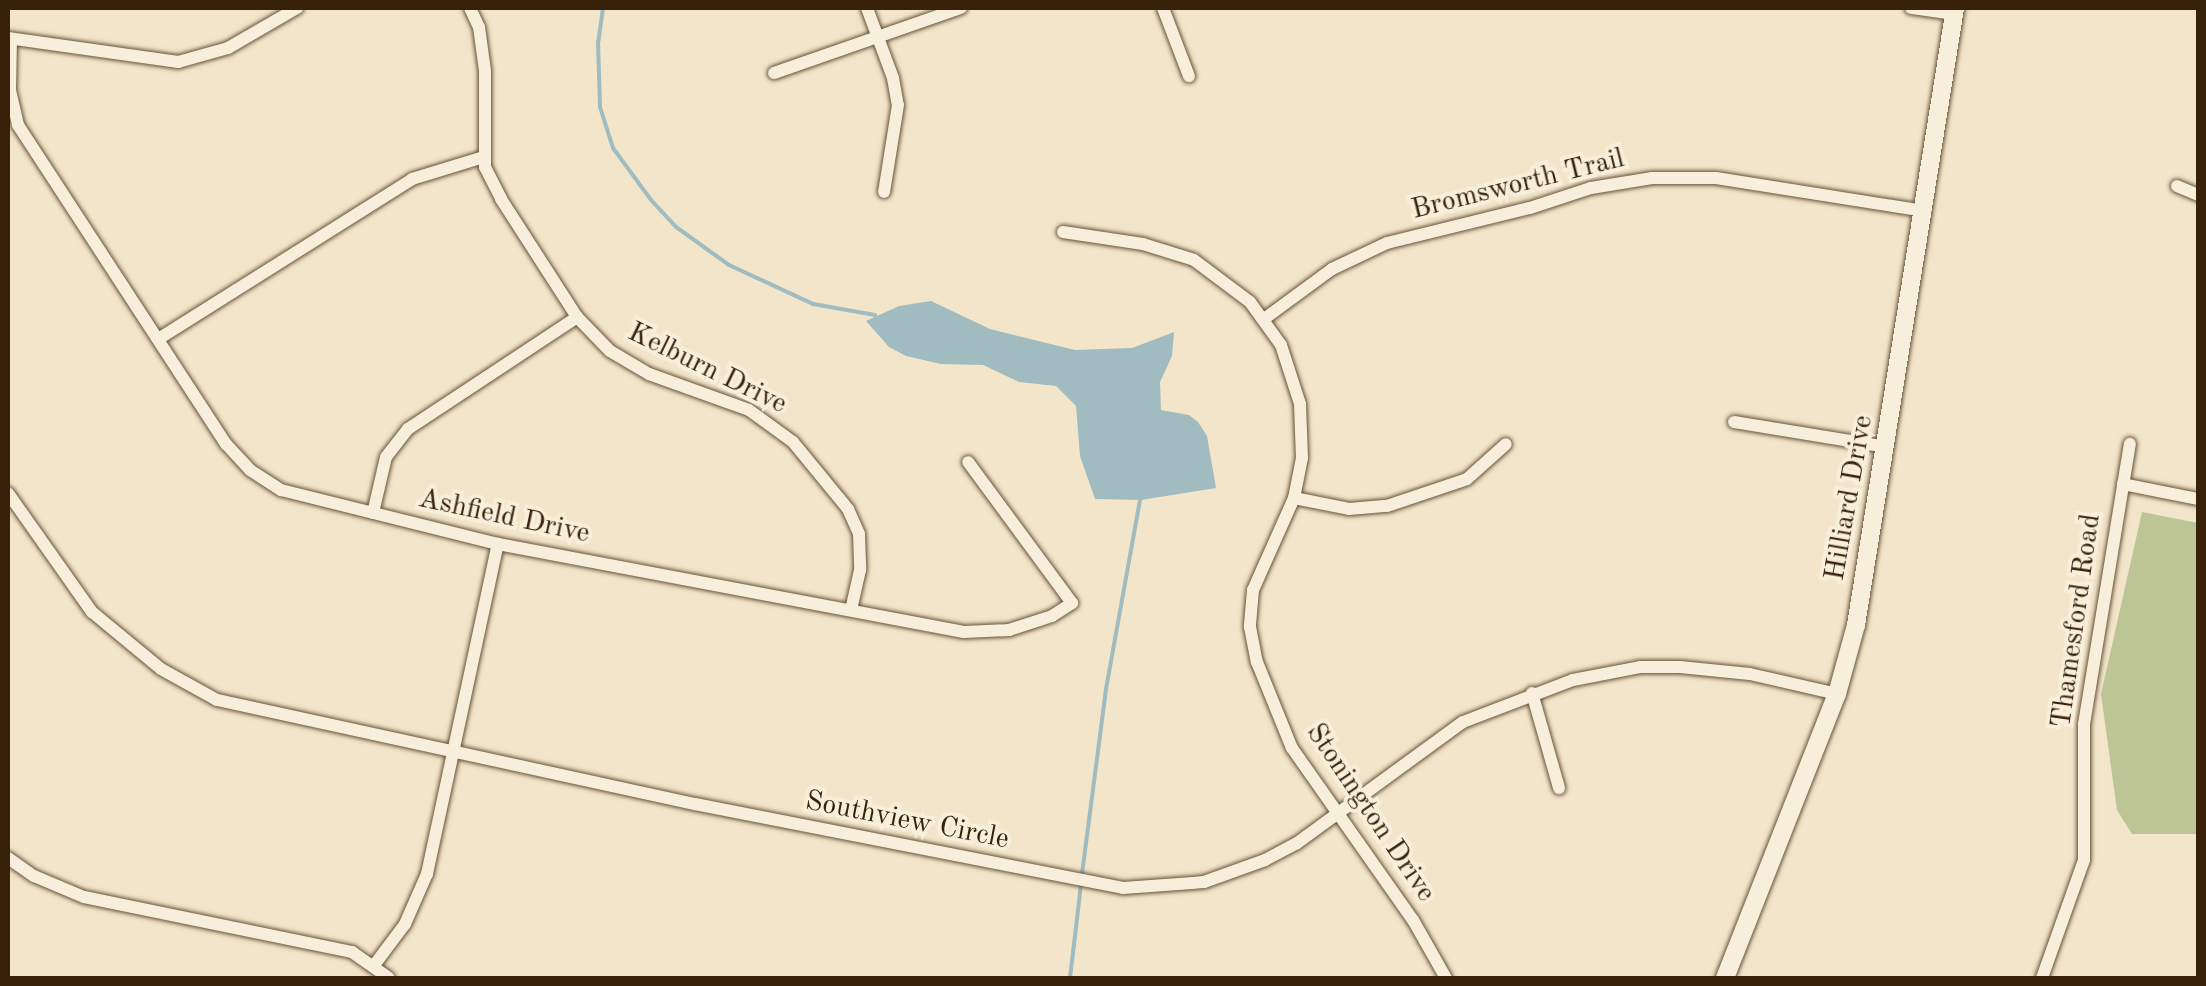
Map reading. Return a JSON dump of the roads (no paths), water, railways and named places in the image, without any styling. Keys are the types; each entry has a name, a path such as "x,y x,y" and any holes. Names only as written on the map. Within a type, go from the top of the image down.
{"street":[{"path":"9,38 178,62 228,48 297,8"},
{"name":"Kelburn Drive","path":"470,8 479,27 485,72 484,157 501,199 577,317 610,351 632,366 749,410 792,442 848,510 859,534 860,570 851,610"},
{"path":"867,8 898,104 884,192"},
{"path":"774,73 961,8"},
{"path":"1163,8 1189,76"},
{"path":"1911,8 1955,11"},
{"name":"Hilliard Drive","path":"1726,978 1837,694 1856,625 1955,11"},
{"name":"Ashfield Drive","path":"9,38 10,90 18,125 226,444 250,470 298,496 498,544 964,632 991,632 1035,623 1072,604 968,462"},
{"path":"160,338 412,180 484,157"},
{"name":"Bromsworth Trail","path":"1264,320 1332,269 1387,243 1530,208 1592,188 1652,178 1716,178 1925,211"},
{"path":"2177,186 2198,195"},
{"name":"Stonington Drive","path":"1063,232 1144,244 1194,260 1232,285 1264,320 1292,368 1300,404 1302,458 1294,498 1253,590 1252,645 1292,748 1413,920 1446,978"},
{"path":"372,513 386,457 408,428 577,317"},
{"path":"1734,422 1887,447"},
{"path":"1294,498 1349,509 1388,506 1467,478 1506,444"},
{"name":"Thamesford Road","path":"2042,978 2084,860 2084,724 2130,444"},
{"path":"2123,484 2198,499"},
{"name":"Southview Circle","path":"8,493 92,612 132,648 192,688 234,705 1123,888 1177,887 1232,874 1297,843 1463,722 1532,693 1595,675 1640,667 1680,667 1750,674 1837,694"},
{"path":"375,964 418,900 498,544"},
{"path":"1532,693 1559,788"},
{"path":"8,858 34,876 84,897 352,952 375,964 389,978"}],"water":[{"path":"931,301 990,329 1075,350 1132,348 1174,332 1172,356 1160,382 1161,410 1189,415 1198,422 1207,436 1216,488 1141,500 1095,499 1080,456 1076,406 1056,386 1019,382 983,365 941,364 906,356 889,347 866,321 899,306"}],"waterway":[{"path":"603,8 598,42 600,107 613,148 651,200 676,227 729,265 813,304 875,315"},
{"path":"1082,874 1106,689 1140,500"},
{"path":"1070,978 1081,884"}]}
